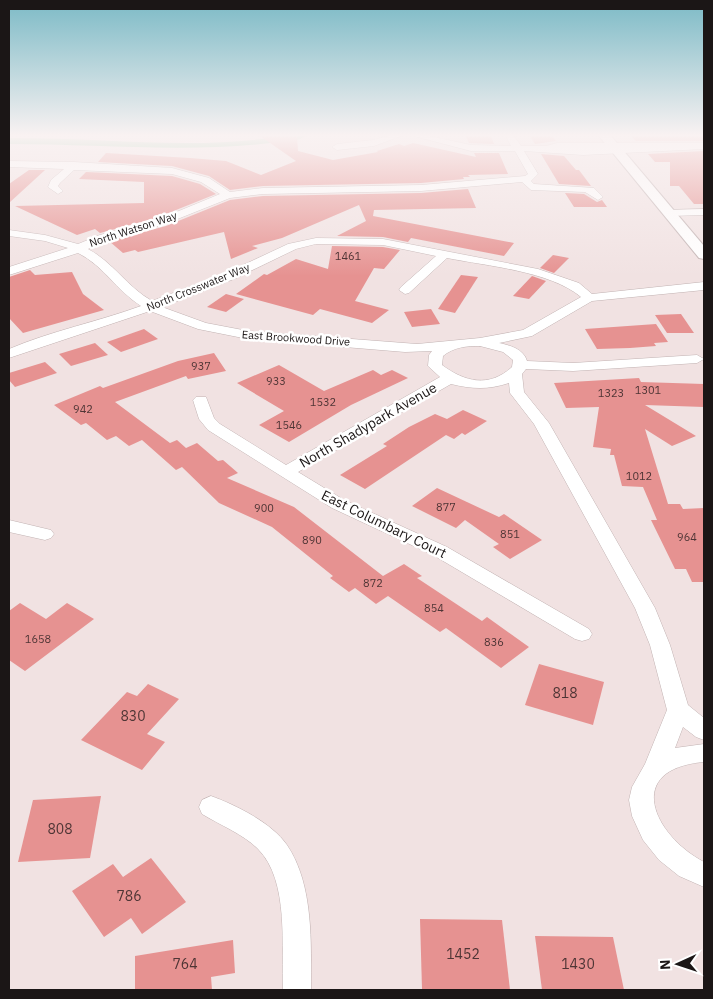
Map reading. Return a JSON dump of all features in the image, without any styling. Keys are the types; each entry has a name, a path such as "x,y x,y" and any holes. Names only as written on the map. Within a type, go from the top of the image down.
{"main road":[{"path":"643,183 704,255"}],"street":[{"path":"54,183 53,186 58,191"},
{"path":"209,183 228,195"},
{"name":"North Watson Way","path":"9,271 77,249 104,237 161,222 228,195 263,191 420,188 491,183"},
{"path":"528,183 531,187 585,188 598,197"},
{"path":"668,213 704,212"},
{"name":"East Brookwood Drive","path":"9,233 38,237 77,249 101,262 128,291 151,306 185,321 244,335 370,343 400,348 448,346 528,333 589,298"},
{"name":"North Crosswater Way","path":"9,354 151,306 230,276 282,250 303,243 370,240 445,254 552,277 575,286 589,298"},
{"path":"405,290 445,254"},
{"path":"589,298 704,286"},
{"path":"651,292 676,298 704,298"},
{"path":"528,333 519,366 517,393 541,423 645,608 660,644 678,710 704,732"},
{"path":"480,342 504,347 519,366"},
{"path":"435,366 436,355 448,346"},
{"name":"East Brookwood Drive","path":"400,348 435,366 450,378"},
{"path":"478,384 500,382 519,366 573,367 697,359"},
{"path":"450,378 478,384 529,408"},
{"name":"North Shadypark Avenue","path":"286,472 450,378"},
{"name":"East Columbary Court","path":"201,400 207,419 214,427 338,504 440,551 582,634"},
{"path":"9,526 45,534"},
{"path":"678,710 656,767 648,776 643,788 644,816 651,831 662,846 676,859 704,875"},
{"path":"656,767 680,755 704,753"},
{"path":"211,807 268,841 286,869 293,901 297,990"}],"building":[{"path":"11,183 31,183 9,203 9,184"},
{"path":"144,183 195,183 216,194 156,218 100,233 95,229 77,235 15,206 144,203"},
{"path":"219,183 425,183 263,186 230,190"},
{"path":"558,183 588,183 591,186"},
{"path":"670,183 704,183 704,204 694,204 679,186 670,186"},
{"path":"468,189 476,208 374,210 373,216 514,243 504,256 411,238 408,242 383,237 337,236 366,221 359,205 282,238 252,246 258,248 231,259 224,232 138,252 135,250 123,253 109,241 166,226 230,200 263,196 421,193"},
{"path":"565,193 584,194 597,202 602,200 607,207 574,207"},
{"path":"332,246 383,247 400,250 384,269 374,268 355,301 389,310 372,323 320,309 313,315 236,294 264,274 267,275 296,259 328,269"},
{"path":"553,255 569,258 554,273 540,268"},
{"path":"30,270 35,275 72,272 83,294 104,310 23,333 9,318 9,277"},
{"path":"461,275 478,277 455,313 438,309"},
{"path":"532,276 546,281 529,299 513,296"},
{"path":"226,294 244,299 226,312 207,307"},
{"path":"431,309 440,324 412,327 404,312"},
{"path":"681,314 694,333 667,333 655,315"},
{"path":"656,324 668,342 654,343 656,346 630,348 597,349 585,329"},
{"path":"144,329 158,339 121,352 107,342"},
{"path":"95,343 108,355 71,366 59,354"},
{"path":"214,353 226,371 188,379 186,376 115,402 170,443 177,440 186,448 197,443 218,461 223,460 238,473 227,478 294,507 383,576 404,564 422,576 417,578 482,621 487,617 529,647 501,668 446,628 440,632 388,596 376,604 355,588 349,592 330,578 333,576 272,527 219,503 182,467 176,470 142,440 129,446 116,436 107,440 86,423 81,425 54,405 100,386 103,388 178,361"},
{"path":"45,362 57,373 15,387 9,380 9,373"},
{"path":"279,365 324,391 373,370 381,375 392,370 408,378 351,405 289,442 259,425 284,411 237,383"},
{"path":"639,378 641,382 704,384 704,407 645,405 696,436 672,446 645,429 668,504 680,504 683,509 704,508 704,582 692,582 686,569 675,569 651,520 657,520 643,487 622,486 614,455 610,455 611,449 593,447 599,407 566,408 554,383"},
{"path":"463,410 487,421 465,435 462,433 454,439 446,435 365,489 340,475 387,446 383,444 409,427 435,414 447,419"},
{"path":"437,488 499,517 504,514 542,540 510,559 493,547 499,544 465,520 456,528 412,506"},
{"path":"20,603 46,619 67,603 94,619 25,671 9,660 9,611"},
{"path":"539,664 604,682 593,725 525,705"},
{"path":"148,684 179,699 147,734 165,742 142,770 81,740 127,692 137,696"},
{"path":"101,796 90,858 18,862 33,800"},
{"path":"151,858 186,902 142,934 131,918 104,937 72,891 113,864 123,877"},
{"path":"420,919 502,920 510,990 422,989"},
{"path":"535,936 613,937 624,990 542,990"},
{"path":"233,940 235,973 211,977 212,990 135,990 135,956"}]}
